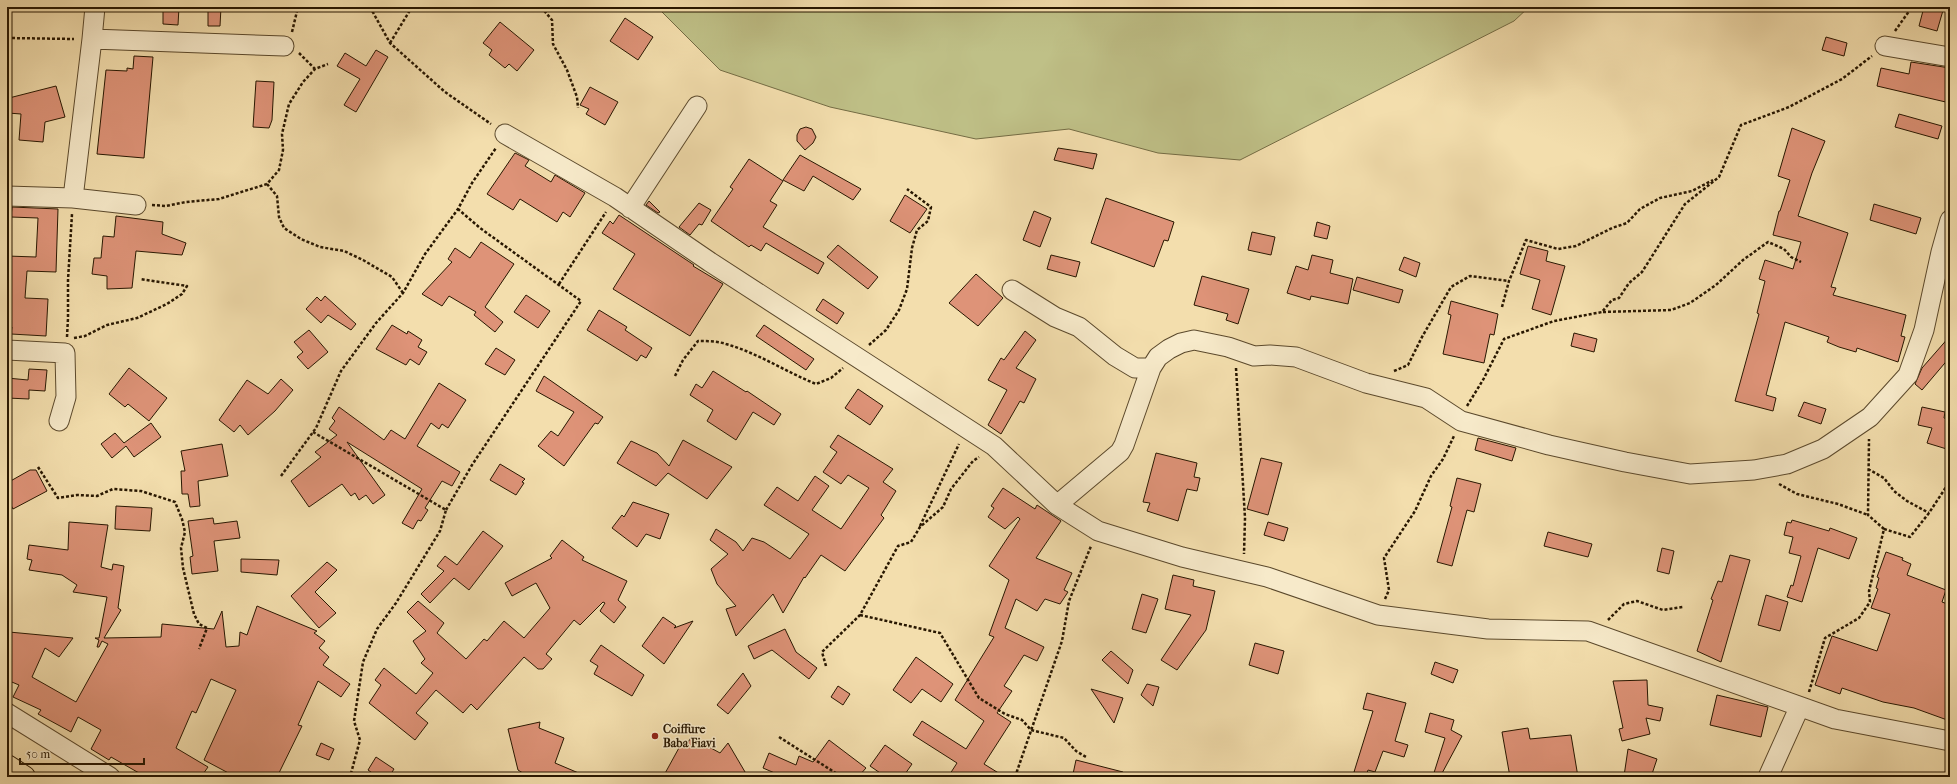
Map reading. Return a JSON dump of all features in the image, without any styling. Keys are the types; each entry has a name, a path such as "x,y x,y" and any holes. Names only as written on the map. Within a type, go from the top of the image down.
{"highway":[{"path":"7,766 24,777"}],"street":[{"path":"73,198 95,7"},
{"path":"92,39 284,46"},
{"path":"1885,46 1950,57"},
{"path":"630,208 697,106"},
{"path":"504,134 615,197 710,262 994,446 1057,505 1098,531 1182,557 1267,577 1378,616 1488,629 1593,632 1799,708 1835,719 1950,741"},
{"path":"7,196 73,198 136,205"},
{"path":"1057,505 1120,452 1124,445 1151,368 1158,357 1181,343 1194,340 1228,347 1254,356 1270,355 1296,358 1366,384 1426,398 1460,420 1549,445 1690,474 1754,470 1787,464 1823,449 1870,417 1908,375 1924,330 1941,252 1950,220"},
{"path":"1012,290 1055,317 1079,327 1116,356 1135,368 1151,368"},
{"path":"7,350 65,353 66,397 59,421"},
{"path":"1768,777 1799,708"},
{"path":"7,713 110,777"}],"path":[{"path":"298,7 294,27 284,46 299,52 314,69"},
{"path":"281,476 313,432 341,371 376,323 404,293 425,254 458,209 472,183 504,134 445,92 390,43 370,7"},
{"path":"390,43 412,7"},
{"path":"541,7 552,20 553,44 572,83 577,97 578,108"},
{"path":"1602,312 1612,300 1619,298 1629,283 1642,272 1685,204 1719,177 1741,125 1789,107 1842,79 1885,46 1912,7"},
{"path":"7,38 92,39"},
{"path":"136,205 166,206 186,202 219,199 267,184 279,170 283,150 282,134 289,104 303,82 314,69 328,64"},
{"path":"1502,307 1509,281 1526,240 1558,248 1576,246 1612,228 1627,223 1640,210 1660,198 1692,191 1719,177"},
{"path":"267,184 277,196 279,217 284,228 301,239 320,247 344,251 363,260 392,277 404,293"},
{"path":"559,284 615,197"},
{"path":"73,198 66,341 71,338 85,336 107,325 137,318 167,304 182,294 187,286 140,279"},
{"path":"350,777 360,740 354,721 363,662 377,629 396,603 440,530 446,510 472,465 581,300 480,228 458,209"},
{"path":"1378,616 1389,590 1384,558 1415,511 1430,476 1443,458 1460,420 1504,339 1554,321 1602,312 1671,310 1690,303 1716,285 1743,260 1768,242 1784,249 1791,257 1801,262"},
{"path":"1366,384 1408,365 1422,337 1451,287 1470,276 1509,281"},
{"path":"1228,347 1234,360 1237,374 1237,407 1245,518 1242,571"},
{"path":"1868,515 1870,417"},
{"path":"826,666 822,652 860,615 898,546 911,542 920,527 938,485 958,448 963,426"},
{"path":"313,432 446,510"},
{"path":"920,527 942,507 951,489 973,461 994,446"},
{"path":"38,467 58,498 77,495 97,496 113,489 141,491 175,502 182,519 185,532 181,548 182,568 198,624 207,628 199,649"},
{"path":"1868,469 1884,478 1894,491 1907,501 1929,513"},
{"path":"1754,470 1797,494 1838,504 1868,515 1884,529 1910,537 1929,513 1950,482"},
{"path":"1799,708 1809,691 1825,638 1859,618 1870,602 1869,591 1884,529"},
{"path":"1040,777 1036,774 1015,777 1062,641 1069,601 1098,531"},
{"path":"1593,632 1624,604 1637,601 1663,610 1683,607"},
{"path":"860,615 940,633 979,698 1005,714 1022,720 1031,730 1064,738 1076,751 1086,757"},
{"path":"779,737 842,777"}],"green space":[{"path":"657,7 1529,7 1514,21 1240,160 1158,153 1069,129 976,139 830,107 720,70"}],"building":[{"path":"163,7 179,7 178,25 163,24"},
{"path":"208,7 221,7 220,26 208,26"},
{"path":"1924,7 1944,7 1937,31 1919,26"},
{"path":"625,18 653,37 638,60 610,41"},
{"path":"500,22 534,50 517,71 509,64 505,68 489,55 492,50 483,43"},
{"path":"1826,37 1847,43 1844,56 1822,50"},
{"path":"376,50 388,57 356,112 344,105 360,79 337,66 345,53 366,66"},
{"path":"134,56 153,57 144,158 97,154 106,70 127,71 127,68 133,69"},
{"path":"1911,62 1950,68 1950,103 1877,86 1881,68 1909,74"},
{"path":"256,81 274,82 272,120 269,128 253,127"},
{"path":"56,86 65,117 45,122 43,142 19,140 21,114 8,113 9,98"},
{"path":"590,87 618,102 605,125 586,114 589,109 580,105"},
{"path":"1899,114 1942,126 1938,139 1895,127"},
{"path":"806,127 812,129 816,137 813,143 805,150 797,141 797,135 800,129"},
{"path":"1792,128 1825,141 1812,173 1798,216 1848,233 1831,287 1836,288 1833,295 1906,315 1901,336 1905,337 1898,362 1857,348 1856,352 1839,347 1827,342 1829,337 1785,322 1766,395 1776,398 1773,411 1735,401 1759,314 1757,313 1765,281 1759,279 1765,260 1793,269 1801,242 1773,235 1779,211 1790,180 1778,176"},
{"path":"1058,148 1097,154 1093,169 1054,160"},
{"path":"515,153 529,160 525,166 551,182 555,175 585,193 570,217 563,212 557,222 520,199 513,210 487,194"},
{"path":"800,155 861,189 853,200 813,176 804,191 783,180"},
{"path":"749,159 783,181 770,201 777,205 763,227 824,263 818,274 766,243 761,251 751,245 749,247 711,221 733,189 730,187"},
{"path":"905,195 927,209 910,233 890,221"},
{"path":"1106,198 1174,222 1168,241 1164,240 1154,267 1091,243"},
{"path":"649,201 660,212 658,213 646,205"},
{"path":"699,203 711,210 702,225 699,224 690,235 679,227"},
{"path":"1874,204 1921,218 1916,234 1870,220"},
{"path":"12,207 58,209 56,272 27,271 25,298 48,299 46,336 11,334 12,327 7,327 7,256 36,257 38,218 11,217"},
{"path":"1034,211 1051,218 1040,247 1023,240"},
{"path":"619,215 694,265 693,266 723,284 690,336 613,289 635,254 602,233 610,221 613,224"},
{"path":"116,216 163,222 162,234 186,243 182,255 136,251 132,288 107,289 107,276 92,274 94,258 101,258 103,236 114,237"},
{"path":"1317,222 1330,226 1327,239 1314,236"},
{"path":"1252,232 1275,237 1271,255 1248,250"},
{"path":"481,242 514,264 485,307 503,322 495,332 474,315 476,312 449,296 442,306 422,294 452,262 448,259 455,248 470,258"},
{"path":"838,245 878,277 868,289 827,257"},
{"path":"1528,246 1548,251 1546,261 1565,266 1551,315 1532,309 1540,280 1520,274"},
{"path":"1051,255 1080,262 1076,277 1047,269"},
{"path":"1312,255 1333,260 1330,273 1353,279 1348,304 1311,296 1310,300 1287,293 1296,266 1308,270"},
{"path":"1404,257 1420,263 1416,277 1399,270"},
{"path":"976,274 1003,298 978,326 949,303"},
{"path":"1202,276 1249,289 1238,324 1226,320 1228,314 1194,305"},
{"path":"1357,277 1403,290 1399,303 1353,290"},
{"path":"526,295 550,311 538,328 514,312"},
{"path":"325,296 356,324 351,330 328,315 321,323 306,309 317,297 321,301"},
{"path":"823,299 844,313 837,324 816,310"},
{"path":"1451,301 1498,314 1494,335 1490,334 1484,363 1443,354 1451,315 1448,314"},
{"path":"599,310 627,327 625,330 652,348 646,358 641,355 637,361 587,330"},
{"path":"392,325 407,334 408,331 422,340 418,347 427,352 419,365 410,359 406,365 376,349"},
{"path":"764,325 814,359 806,370 756,336"},
{"path":"309,330 328,352 308,369 297,357 303,352 294,342"},
{"path":"1025,331 1036,340 1016,368 1036,379 1024,403 1020,401 1001,434 988,425 1007,390 988,380 1001,358 1004,360"},
{"path":"1574,333 1597,339 1594,352 1571,346"},
{"path":"1950,336 1950,357 1922,390 1915,384 1922,368"},
{"path":"496,348 515,360 505,375 485,364"},
{"path":"129,368 167,398 149,421 128,404 125,407 109,394"},
{"path":"29,369 47,370 45,391 29,390 29,399 7,398 7,378 28,380"},
{"path":"713,371 746,392 747,391 781,414 774,425 753,412 736,440 707,421 713,410 690,395 696,384 702,388"},
{"path":"544,376 603,417 598,424 595,423 564,466 538,446 551,431 558,436 574,412 536,391"},
{"path":"281,379 293,390 275,411 248,435 240,425 234,432 219,420 247,380 268,394"},
{"path":"439,383 466,400 448,428 442,424 439,429 431,423 417,446 460,472 452,486 442,481 425,508 428,510 421,521 418,520 413,529 402,523 422,489 347,442 385,495 373,504 366,495 359,500 355,493 351,496 342,484 309,507 291,481 321,457 315,452 337,435 329,429 335,421 332,418 339,407 384,440 391,430 405,439"},
{"path":"858,389 883,406 870,425 845,408"},
{"path":"1804,402 1826,409 1821,424 1798,416"},
{"path":"1922,407 1945,412 1944,418 1950,420 1950,450 1927,443 1932,428 1918,425"},
{"path":"151,423 161,437 134,457 126,446 112,458 101,444 115,433 124,443"},
{"path":"838,435 893,469 883,482 896,491 881,515 884,518 845,571 821,555 805,578 804,577 783,613 773,594 736,636 726,609 736,606 717,584 711,569 728,554 710,540 716,529 736,542 743,551 752,538 764,542 790,559 809,534 764,505 777,487 798,501 815,476 829,486 812,510 841,529 869,488 848,475 841,484 823,472 837,452 830,447"},
{"path":"1478,438 1516,448 1512,461 1475,450"},
{"path":"683,440 732,467 707,499 668,473 656,486 617,463 631,441 657,453 669,466"},
{"path":"222,444 228,476 198,481 200,506 190,507 188,494 182,494 181,471 185,471 181,451"},
{"path":"1156,453 1197,463 1194,477 1200,478 1197,491 1187,489 1178,521 1147,511 1150,503 1143,502"},
{"path":"1261,458 1282,463 1268,515 1247,509"},
{"path":"500,464 525,479 516,495 490,480"},
{"path":"30,470 36,470 47,491 13,509 7,498 7,483"},
{"path":"1457,478 1481,484 1474,512 1467,510 1452,566 1437,562 1452,507 1450,506"},
{"path":"1003,488 1035,509 1037,505 1061,521 1036,558 1072,573 1064,590 1068,592 1060,604 1045,599 1037,611 1016,599 1005,628 1044,647 1037,661 1024,655 1004,686 1012,691 997,713 1011,722 984,764 1005,777 948,777 957,763 913,735 922,721 966,749 984,721 955,700 994,637 989,635 1009,580 989,566 1020,519 1018,517 1005,529 988,517 994,508 991,506"},
{"path":"633,502 669,514 660,539 646,534 637,547 612,528 622,515 624,517"},
{"path":"116,506 152,508 150,531 115,529"},
{"path":"213,518 214,524 237,521 240,538 214,541 218,571 192,574 190,557 193,556 188,521"},
{"path":"1792,520 1829,531 1830,528 1857,538 1849,559 1818,548 1802,602 1787,597 1791,585 1793,586 1801,556 1789,553 1793,537 1784,535 1787,522 1791,523"},
{"path":"69,522 108,525 101,567 112,570 113,564 124,566 118,608 121,610 104,638 161,637 162,624 214,629 222,611 226,647 239,646 240,632 247,635 257,606 317,631 314,633 325,641 319,648 329,657 323,665 350,684 341,697 318,681 298,725 302,726 277,777 236,777 204,760 236,690 211,679 196,713 192,711 176,748 208,767 201,777 146,777 111,757 109,760 91,749 101,730 78,717 71,732 38,714 41,710 13,697 19,685 7,680 9,632 73,638 59,657 45,648 32,677 76,702 108,644 102,641 99,647 97,647 99,640 95,638 99,638 107,597 73,592 77,585 62,575 29,570 32,560 27,559 29,545 68,550"},
{"path":"1268,522 1288,528 1284,541 1264,535"},
{"path":"483,531 503,546 469,590 454,578 430,603 421,594 444,571 437,566 445,556 457,565"},
{"path":"1548,532 1592,544 1588,557 1544,546"},
{"path":"562,540 584,557 582,560 627,581 618,600 626,607 614,623 600,611 605,603 603,602 580,625 574,620 546,654 552,659 543,669 538,669 524,657 477,710 471,704 463,713 436,690 416,713 428,723 415,740 369,703 381,685 375,680 384,668 416,694 433,673 421,663 425,659 413,641 426,631 407,612 418,601 444,623 437,633 466,659 484,639 487,641 504,621 524,638 550,608 536,583 512,596 505,583 552,558 550,556"},
{"path":"1662,548 1674,551 1669,574 1657,571"},
{"path":"1886,552 1903,558 1902,560 1911,564 1907,575 1946,590 1942,602 1950,605 1950,721 1914,708 1883,702 1842,688 1840,694 1815,685 1832,636 1877,651 1890,614 1871,608 1878,589 1876,588 1879,578 1877,577"},
{"path":"1730,555 1750,560 1721,662 1697,651 1713,600 1711,599 1718,581 1722,582"},
{"path":"241,559 279,560 277,575 241,572"},
{"path":"327,562 337,570 315,592 336,613 319,628 291,596"},
{"path":"1173,575 1194,580 1193,586 1215,591 1206,630 1177,670 1161,660 1191,615 1165,609"},
{"path":"1142,594 1158,599 1146,633 1132,629"},
{"path":"1766,595 1788,602 1780,631 1758,625"},
{"path":"663,617 676,626 674,628 693,621 664,664 642,646"},
{"path":"785,629 796,652 817,668 809,679 772,650 754,659 748,646"},
{"path":"1255,643 1284,651 1278,674 1249,665"},
{"path":"601,645 644,675 632,696 594,674 598,666 590,661"},
{"path":"1111,651 1133,670 1128,684 1102,660"},
{"path":"916,657 953,684 941,702 922,689 911,703 893,690"},
{"path":"1435,662 1458,670 1453,683 1431,674"},
{"path":"743,673 751,686 728,714 717,705"},
{"path":"1647,680 1648,705 1663,708 1660,721 1646,718 1650,734 1622,741 1619,729 1623,728 1613,681"},
{"path":"1147,684 1159,687 1153,706 1141,695"},
{"path":"838,686 850,694 843,705 831,697"},
{"path":"1091,689 1123,698 1114,723"},
{"path":"1367,693 1406,703 1395,741 1408,745 1404,757 1383,751 1375,772 1368,770 1366,776 1354,772 1373,711 1363,709"},
{"path":"1717,695 1768,707 1761,737 1710,725"},
{"path":"1430,713 1454,720 1451,730 1462,736 1440,777 1433,776 1445,738 1425,732"},
{"path":"540,722 539,728 564,738 555,763 588,777 529,777 518,770 508,729"},
{"path":"1528,728 1530,739 1571,735 1578,777 1510,777 1502,732"},
{"path":"691,737 720,753 728,743 748,777 663,777 680,746 685,748"},
{"path":"829,740 866,768 858,777 784,777 763,768 769,753 796,765 799,756 813,762"},
{"path":"321,743 334,749 329,760 316,755"},
{"path":"885,745 912,764 903,777 886,777 870,766"},
{"path":"1628,749 1657,759 1651,777 1624,776"},
{"path":"376,757 394,769 389,777 378,777 368,770"},
{"path":"1076,760 1123,772 1122,777 1085,777 1073,774"}],"place":[{"name":"Coiffure Baba Fiavi","path":"655,736"}]}
